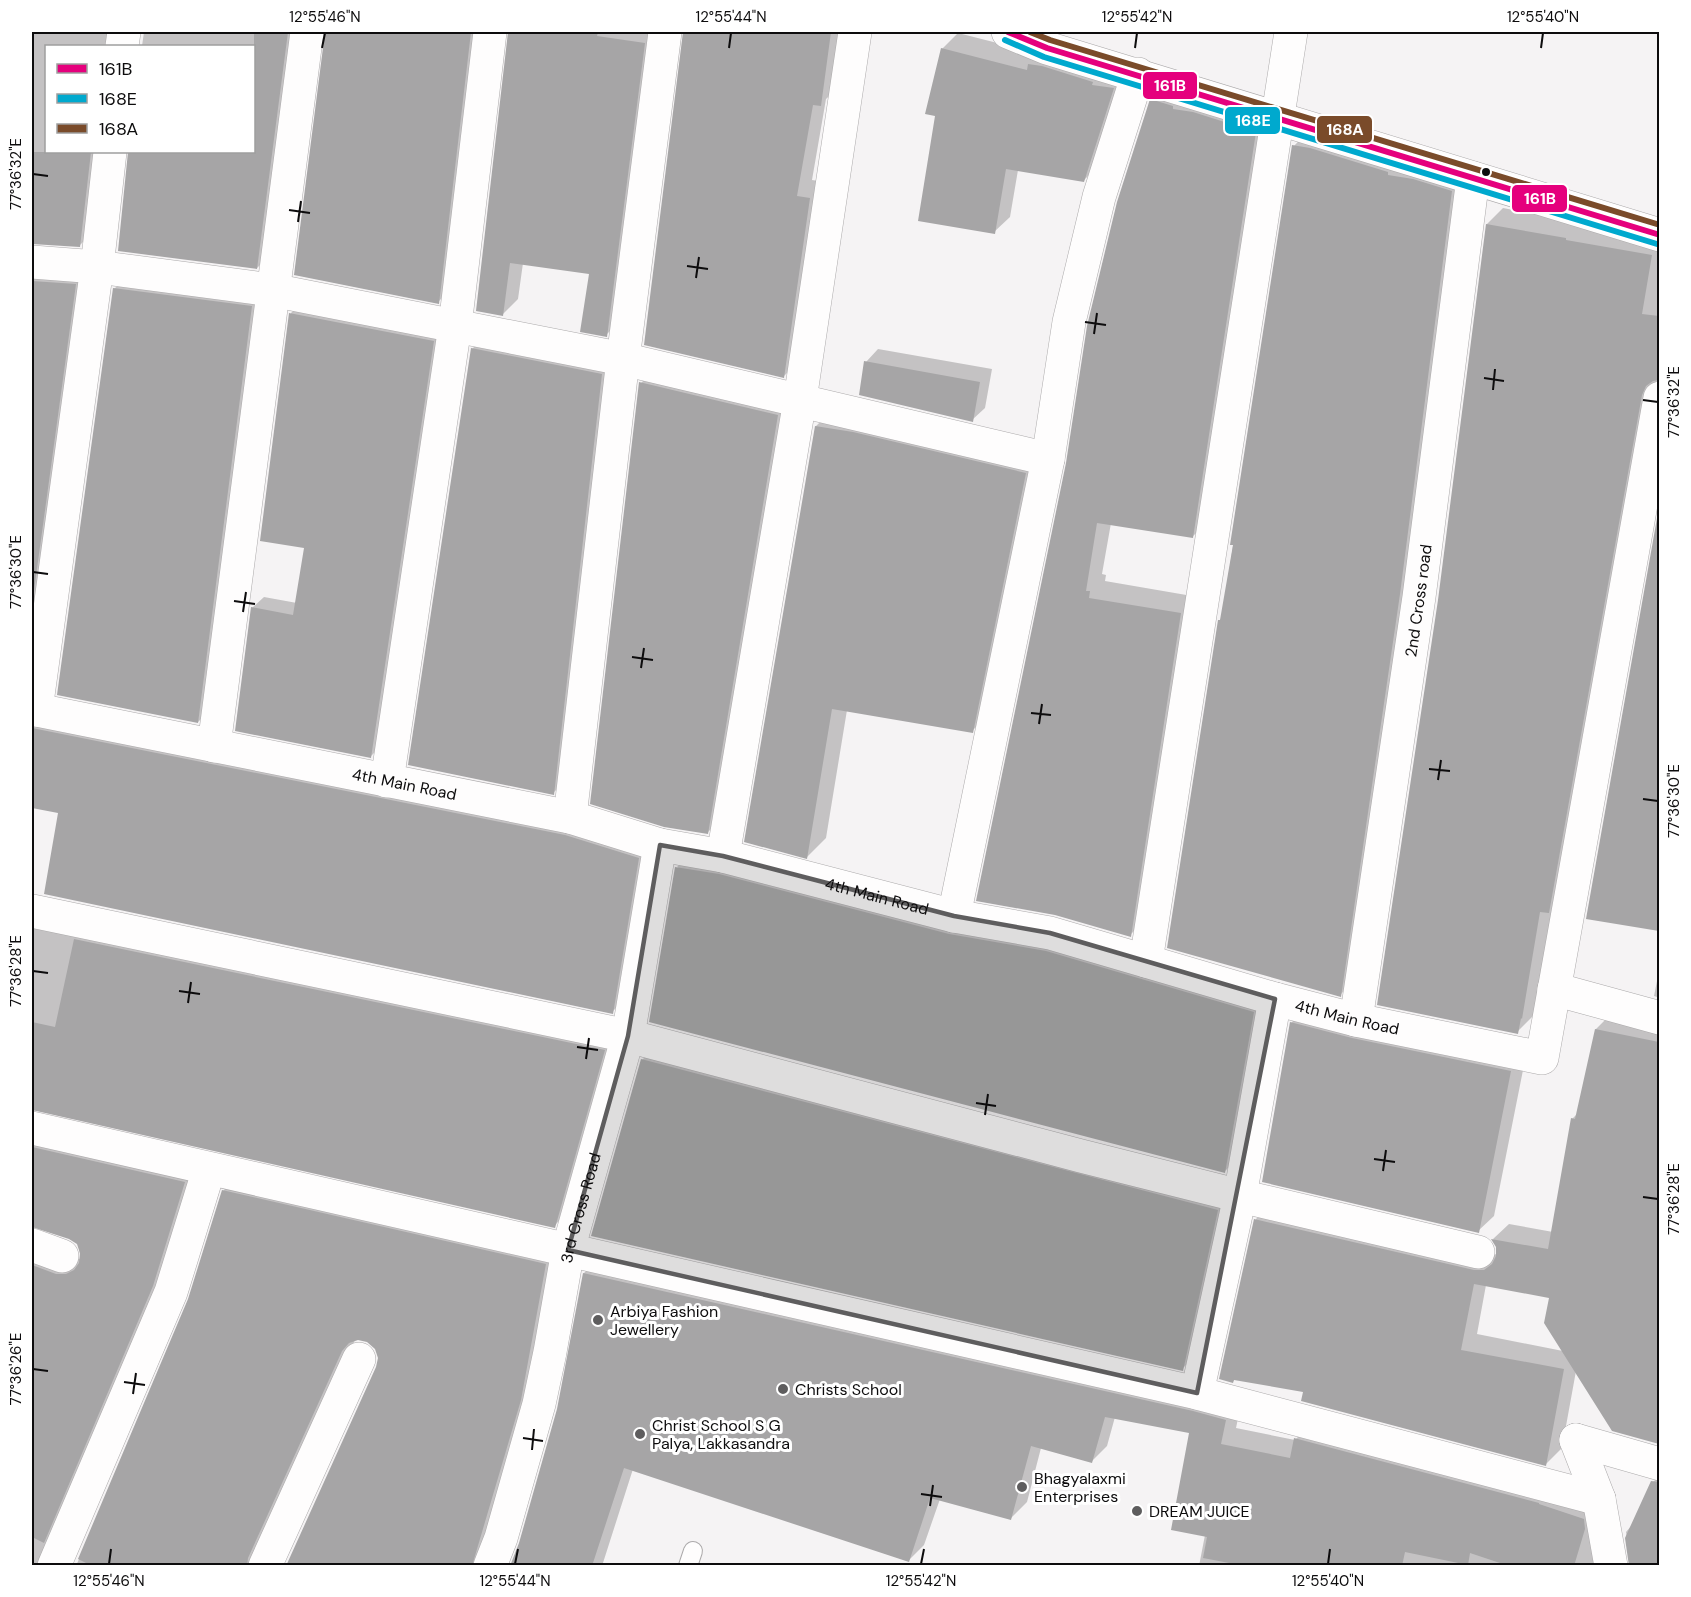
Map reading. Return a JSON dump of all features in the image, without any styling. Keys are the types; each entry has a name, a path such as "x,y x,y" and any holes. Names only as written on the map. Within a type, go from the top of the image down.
{"street":[{"path":"214,746 307,32"},
{"path":"387,781 455,326 490,32"},
{"path":"570,817 623,359 665,32"},
{"path":"723,856 800,400 855,32"},
{"path":"1008,32 1048,40 1138,74 1659,235"},
{"path":"1146,961 1291,32"},
{"path":"954,916 1048,459 1069,322 1099,197 1138,74"},
{"path":"34,710 97,267 110,153"},
{"name":"2nd Cross road","path":"1356,1020 1419,597 1473,178"},
{"path":"32,262 97,267 272,290 623,359 1048,459"},
{"path":"1659,398 1554,989 1659,1018"},
{"name":"4th Main Road","path":"34,710 570,817 660,845 723,856 954,916 1050,933 1275,999 1356,1020 1542,1058 1554,989"},
{"name":"3rd Cross Road","path":"490,1566 501,1538 538,1404 550,1352 568,1250 628,1036 660,845"},
{"path":"32,911 628,1036 1239,1196 1478,1252"},
{"path":"1197,1393 1239,1196 1275,999"},
{"path":"32,1128 1197,1393 1599,1499"},
{"path":"54,1566 171,1292 209,1169"},
{"path":"32,1245 62,1256"},
{"path":"265,1566 359,1359"},
{"path":"1611,1566 1599,1499 1576,1440 1659,1464"}],"highlighted area":[{"path":"660,845 723,856 954,916 1050,933 1275,999 1197,1393 568,1250 628,1036"}],"building":[{"path":"254,32 288,32 257,269 118,251 128,153 255,153"},
{"path":"325,32 471,32 439,304 294,275"},
{"path":"508,32 598,32 597,36 645,43 607,337 580,332 589,274 510,263 503,316 476,311"},
{"path":"683,32 831,32 821,106 813,105 797,196 810,198 784,378 644,345"},
{"path":"941,48 1027,70 1028,64 1042,66 1093,82 1092,85 1114,88 1084,182 1006,169 995,234 918,221 935,116 925,114"},
{"path":"1150,99 1173,106 1173,109 1193,112 1256,132 1193,538 1097,523 1086,591 1090,591 1089,598 1181,613 1131,937 1055,915 976,901 1066,463 1087,326 1117,202"},
{"path":"1292,145 1310,148 1388,172 1388,175 1413,179 1452,191 1400,594 1341,997 1167,948 1218,620 1220,620 1233,545 1230,545"},
{"path":"32,152 91,153 80,247 32,244"},
{"path":"1486,224 1652,255 1642,314 1659,316 1659,380 1646,386 1642,395 1549,913 1540,912 1518,1034 1377,1005 1438,600"},
{"path":"32,281 76,284 32,605"},
{"path":"113,288 252,306 198,723 57,695"},
{"path":"289,313 434,341 371,758 235,731 251,607 293,615 304,548 260,541"},
{"path":"471,348 602,374 554,795 408,765"},
{"path":"864,361 980,382 973,422 859,395"},
{"path":"639,382 778,415 708,834 664,827 590,804"},
{"path":"815,426 853,432 1026,473 973,733 832,709 807,859 744,842"},
{"path":"1659,507 1659,931 1586,919"},
{"path":"32,728 565,835 639,858 613,1014 44,894 58,813 32,808"},
{"path":"675,867 719,874 949,934 1046,951 1254,1012 1225,1173 649,1022"},
{"path":"74,939 605,1050 555,1228 32,1110 32,1022 55,1027"},
{"path":"1290,1022 1352,1038 1511,1071 1479,1233 1262,1182"},
{"path":"1595,1029 1659,1042 1659,1444 1612,1431 1544,1323 1549,1298 1474,1284 1461,1350 1564,1369 1546,1466 1301,1401 1303,1392 1234,1380 1233,1383 1219,1379 1254,1219 1474,1270 1484,1270 1492,1264 1496,1256 1496,1247 1491,1239 1548,1249 1571,1118 1575,1119"},
{"path":"641,1059 1218,1210 1183,1371 591,1236"},
{"path":"32,1147 185,1182 153,1286 44,1543 32,1537 32,1265 56,1274 66,1274 74,1270 79,1263 80,1253 77,1244 69,1239 32,1227"},
{"path":"222,1190 546,1264 521,1400 472,1566 286,1566 376,1367 378,1358 375,1349 367,1342 358,1340 349,1343 342,1351 248,1558 247,1566 92,1566 78,1559 188,1299"},
{"path":"583,1273 1193,1411 1226,1420 1221,1444 1290,1458 1294,1438 1539,1503 1584,1519 1585,1529 1574,1566 1509,1566 1470,1553 1468,1565 1405,1552 1402,1566 1245,1566 1203,1558 1207,1537 1171,1530 1189,1433 1105,1417 1092,1463 1031,1446 1011,1520 930,1498 909,1562 624,1468 592,1566 510,1566 519,1543 557,1409"},
{"path":"1651,1481 1659,1482 1659,1566 1629,1566 1625,1538"}],"transit line":[{"name":"161B","path":"1008,32 1047,48 1660,235"},
{"name":"168A","path":"1030,32 1660,225"},
{"name":"168E","path":"1005,40 1044,57 1657,244"}],"place":[{"name":"Arbiya Fashion Jewellery","path":"598,1320"},
{"name":"Christs School","path":"783,1389"},
{"name":"Christ School S G Palya, Lakkasandra","path":"640,1434"},
{"name":"Bhagyalaxmi Enterprises","path":"1022,1487"},
{"name":"DREAM JUICE","path":"1137,1511"}]}
